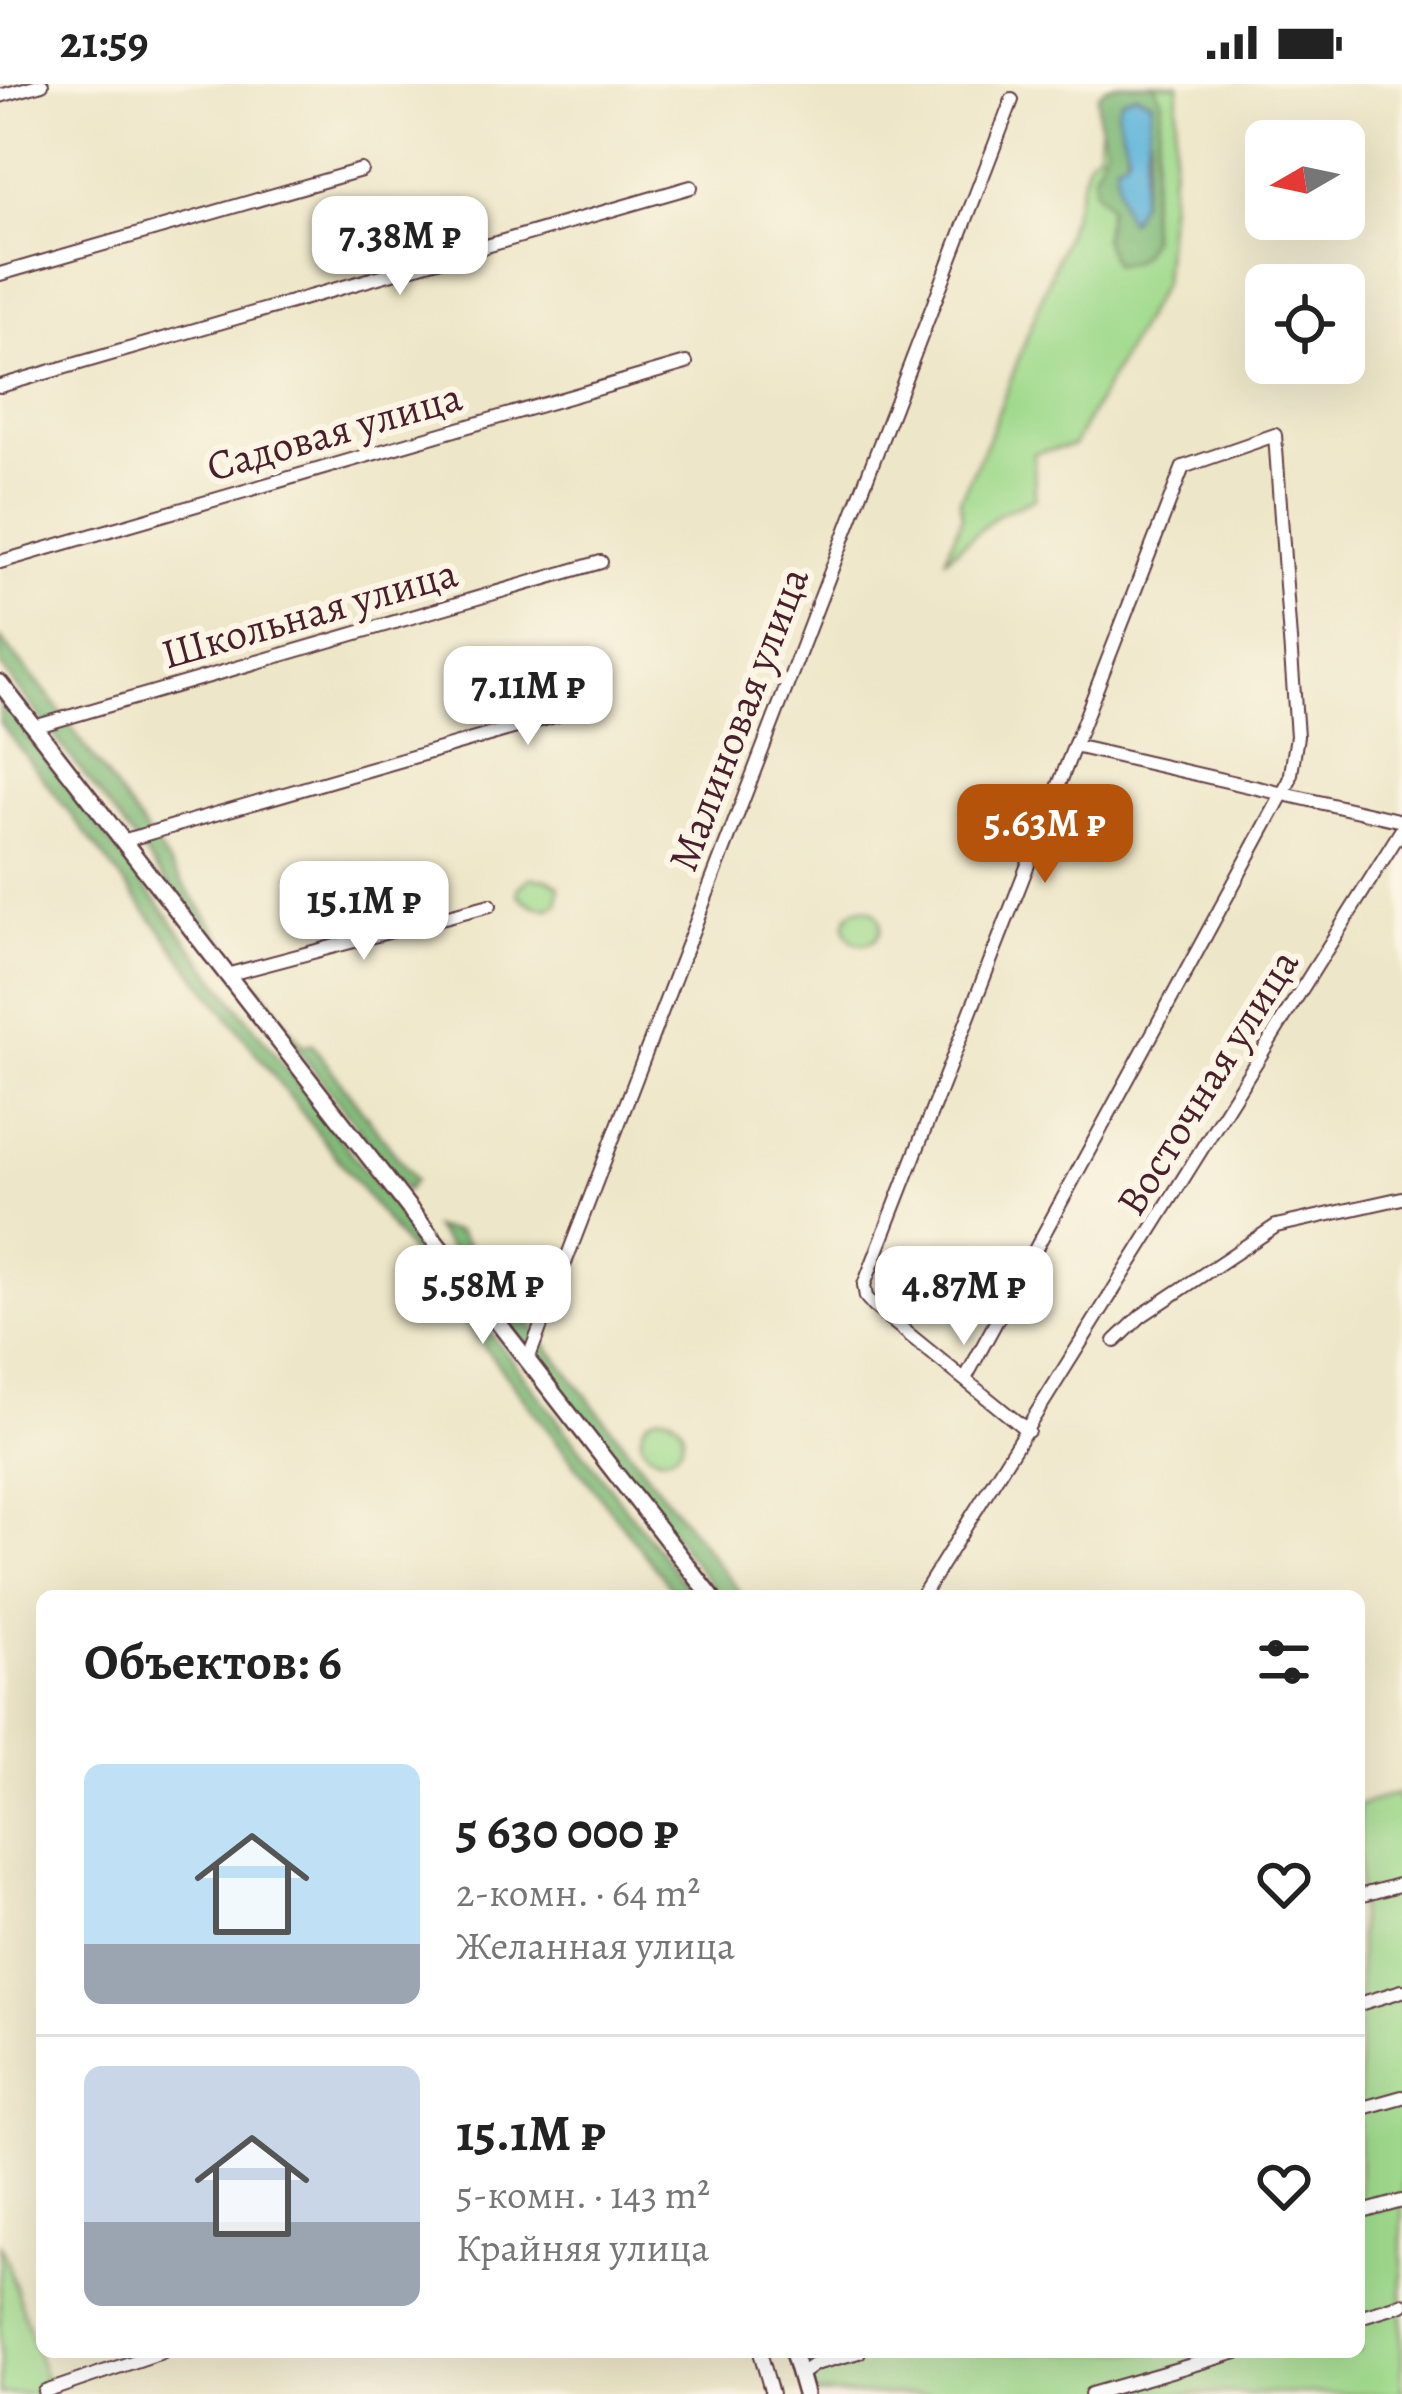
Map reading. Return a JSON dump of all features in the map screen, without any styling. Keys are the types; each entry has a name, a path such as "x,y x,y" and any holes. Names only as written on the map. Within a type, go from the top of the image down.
{"street":[{"path":"0,96 42,84"},
{"name":"Малиновая улица","path":"526,1361 1012,100"},
{"path":"0,274 361,170"},
{"path":"0,386 692,187"},
{"name":"Садовая улица","path":"0,562 686,363"},
{"path":"965,1379 1290,780 1298,736 1275,435 1186,463 864,1285 866,1298 874,1306 1028,1431"},
{"name":"Школьная улица","path":"34,727 602,562"},
{"path":"0,683 706,1590"},
{"path":"122,841 558,715"},
{"path":"1074,746 1283,792 1402,825"},
{"name":"Восточная улица","path":"926,1590 1395,852 1402,825"},
{"path":"226,975 490,905"},
{"path":"1115,1341 1141,1316 1276,1226 1402,1198"},
{"path":"1365,1894 1402,1884"},
{"path":"1365,2002 1402,1991"},
{"path":"1365,2107 1402,2097"},
{"path":"1365,2211 1402,2201"},
{"path":"1365,2315 1402,2304"},
{"path":"45,2392 144,2358"},
{"path":"762,2358 772,2394"},
{"path":"795,2358 805,2394"},
{"path":"799,2375 837,2358"},
{"path":"1091,2394 1216,2358"}],"green space":[{"path":"1154,84 1179,84 1163,283 1073,446 1034,453 1035,498 999,514 945,559 962,516 960,500 1064,239 1089,158 1098,152 1100,131 1106,146 1093,177 1141,255 1150,238 1149,207 1162,101"},
{"path":"1154,84 1162,101 1149,207 1150,238 1141,255 1114,265 1103,239 1109,206 1095,191 1093,176 1106,146 1098,95 1106,87","holes":["1136,94 1152,102 1140,200 1121,200 1116,163 1126,158 1127,99"]},
{"path":"0,638 49,696 229,948 220,952 0,665"},
{"path":"0,699 689,1590 672,1590 0,723"},
{"path":"530,878 559,886 558,904 537,907 518,895 518,888"},
{"path":"863,908 876,913 881,926 876,939 863,944 850,939 845,926 850,913"},
{"path":"253,978 303,1046 312,1044 415,1180 406,1191 260,1000"},
{"path":"434,1228 458,1232 738,1590 715,1590"},
{"path":"662,1415 677,1421 683,1436 677,1451 662,1457 647,1451 641,1436 647,1421"},
{"path":"1397,1794 1402,1809 1402,2394 812,2394 803,2358 1365,2358 1365,1803"},
{"path":"0,2244 50,2394 0,2394"}],"water":[{"path":"1135,94 1152,101 1140,200 1129,222 1118,185 1116,163 1128,152 1117,112 1121,100"}]}
